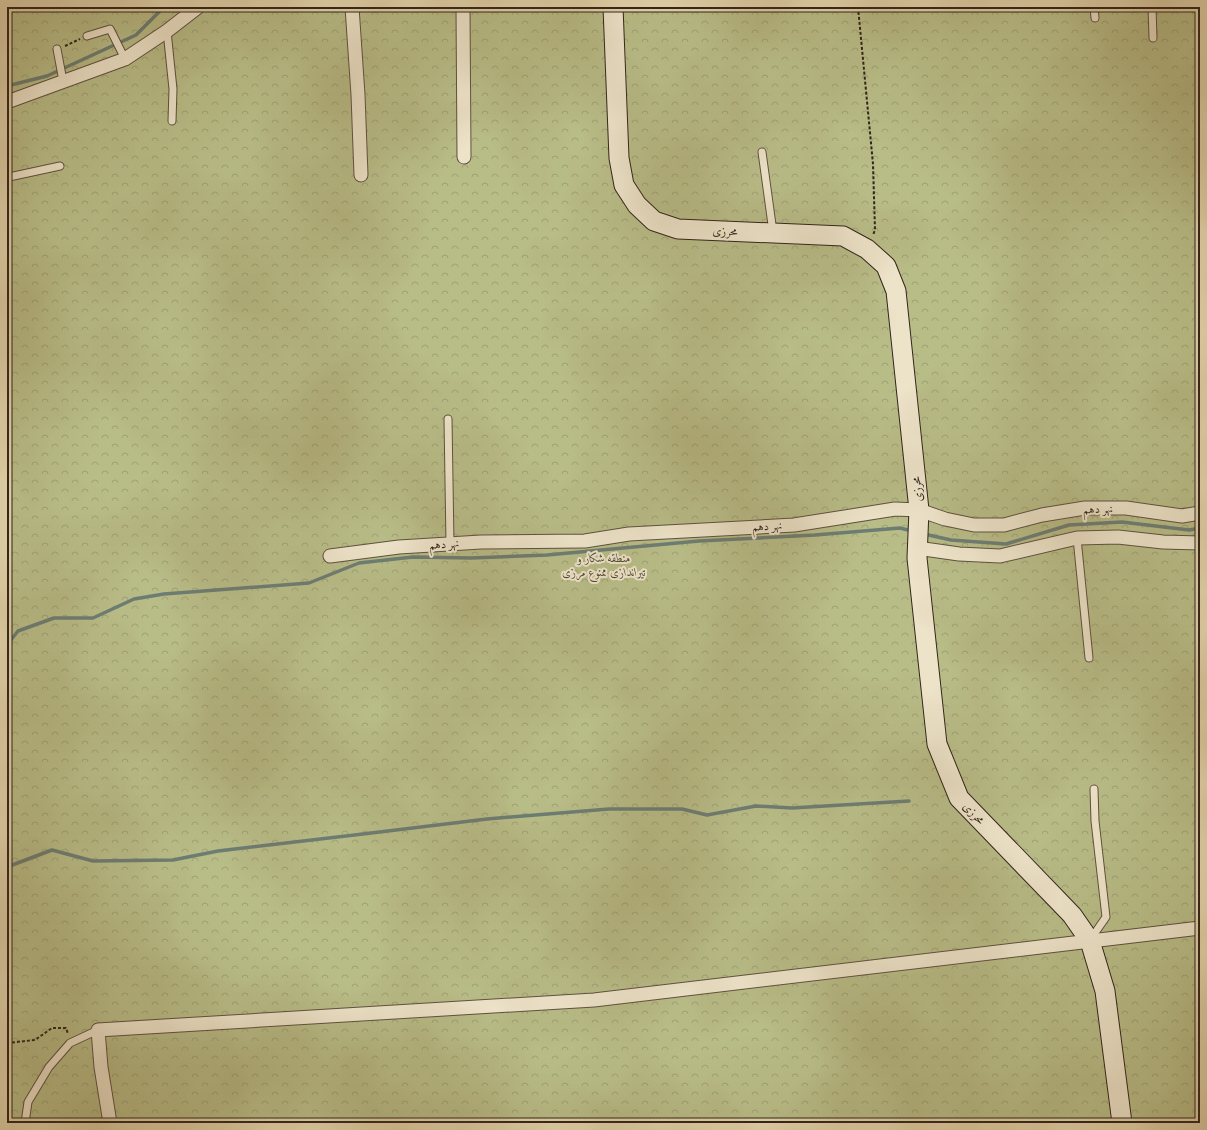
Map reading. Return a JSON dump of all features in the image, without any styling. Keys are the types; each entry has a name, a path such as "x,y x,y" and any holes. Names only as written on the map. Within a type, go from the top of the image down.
{"street":[{"path":"7,102 123,54 167,31 198,7"},
{"path":"352,7 358,95 361,175"},
{"path":"463,7 464,156"},
{"name":"محرزی","path":"613,7 619,158 624,185 637,205 654,221 678,229 843,236 867,249 886,266 896,291 919,514 917,558 937,744 959,798 1072,915 1090,941 1105,991 1122,1123"},
{"name":"نهر دهم","path":"330,556 399,547 481,542 585,541 629,534 794,525 895,509 974,525 1004,525 1042,515 1085,508 1126,508 1182,516 1200,513"},
{"path":"918,544 959,554 1000,556 1077,538 1118,536 1163,542 1200,544"},
{"path":"110,1123 101,1067 98,1030 594,1000 1200,928"}],"lane":[{"path":"1094,7 1095,18"},
{"path":"1152,7 1154,38"},
{"path":"87,36 110,29 123,54"},
{"path":"167,31 173,89 172,122"},
{"path":"57,50 62,78"},
{"path":"762,152 773,232"},
{"path":"7,174 9,177 60,166"},
{"path":"448,419 450,544"},
{"path":"1077,538 1089,658"},
{"path":"1090,941 1106,918 1095,821 1094,789"},
{"path":"25,1123 28,1102 49,1067 70,1042 98,1030"}],"path":[{"path":"858,7 873,171 875,230 867,249"},
{"path":"57,50 87,36"},
{"path":"7,1043 35,1040 52,1028 66,1028 70,1042"}],"green space":[{"name":"منطقه شکار و تیراندازی ممنوع مرزی","path":"7,7 1200,7 1200,1123 7,1123"}],"waterway":[{"path":"7,86 47,76 136,35 164,7"},
{"path":"924,534 951,540 1006,544 1069,525 1122,522 1189,530 1200,528"},
{"path":"7,645 18,631 54,618 93,618 134,599 164,594 309,583 359,563 413,557 471,558 547,555 699,541 815,535 900,528 912,531"},
{"path":"7,867 52,850 93,861 173,860 218,851 487,819 609,809 682,809 707,815 756,806 792,808 909,801"}]}
